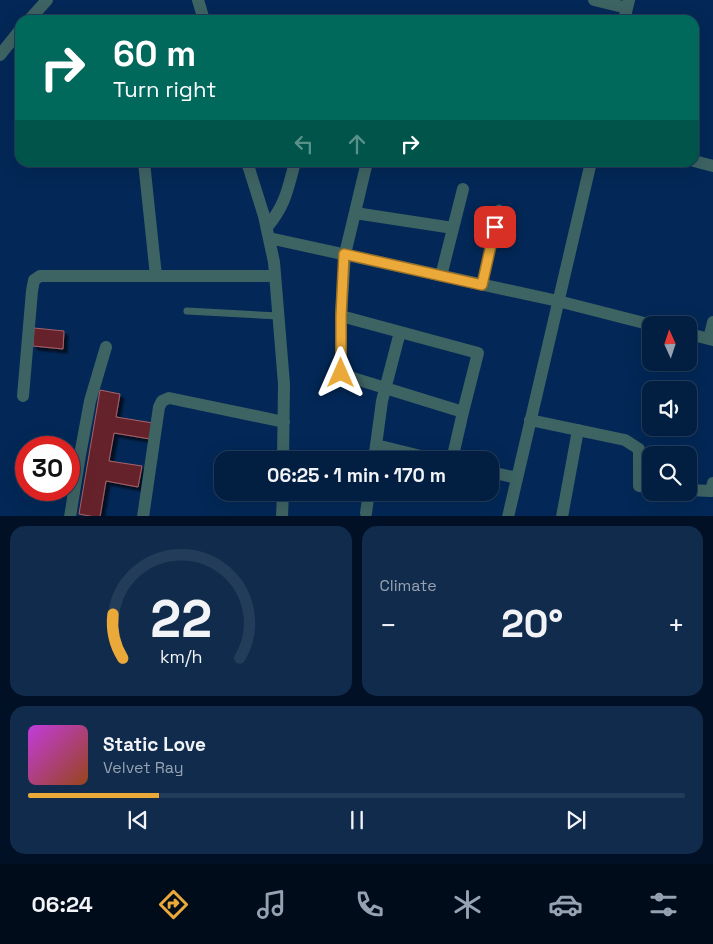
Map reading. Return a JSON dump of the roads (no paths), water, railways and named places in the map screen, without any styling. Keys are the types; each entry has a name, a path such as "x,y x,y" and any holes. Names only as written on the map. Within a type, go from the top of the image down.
{"street":[{"path":"33,15 47,0"},
{"path":"198,0 202,15"},
{"path":"594,0 627,9"},
{"path":"0,55 15,38"},
{"path":"699,162 713,166"},
{"path":"145,167 156,276"},
{"path":"249,167 264,216 274,262 284,384 283,451"},
{"path":"268,232 286,195 294,167"},
{"path":"366,167 344,254 341,373 346,377 463,412"},
{"path":"508,516 590,167"},
{"path":"440,276 463,189"},
{"path":"354,213 453,228"},
{"path":"268,232 344,254 558,301 642,322"},
{"path":"23,396 31,301 34,280 40,276 275,276"},
{"path":"341,316 478,353 454,451"},
{"path":"698,336 711,340 713,322"},
{"path":"375,451 382,401 400,332"},
{"path":"70,516 90,401 106,347"},
{"path":"143,516 159,407 162,401 169,398 284,422"},
{"path":"530,420 625,440 639,449 639,486 642,486"},
{"path":"562,516 578,430"},
{"path":"376,445 401,451"},
{"path":"499,474 516,478"},
{"path":"697,491 711,492 713,483"},
{"path":"282,516 283,501"},
{"path":"366,513 368,501"}],"lane":[{"path":"482,285 499,208"},
{"path":"186,311 278,316"}]}
